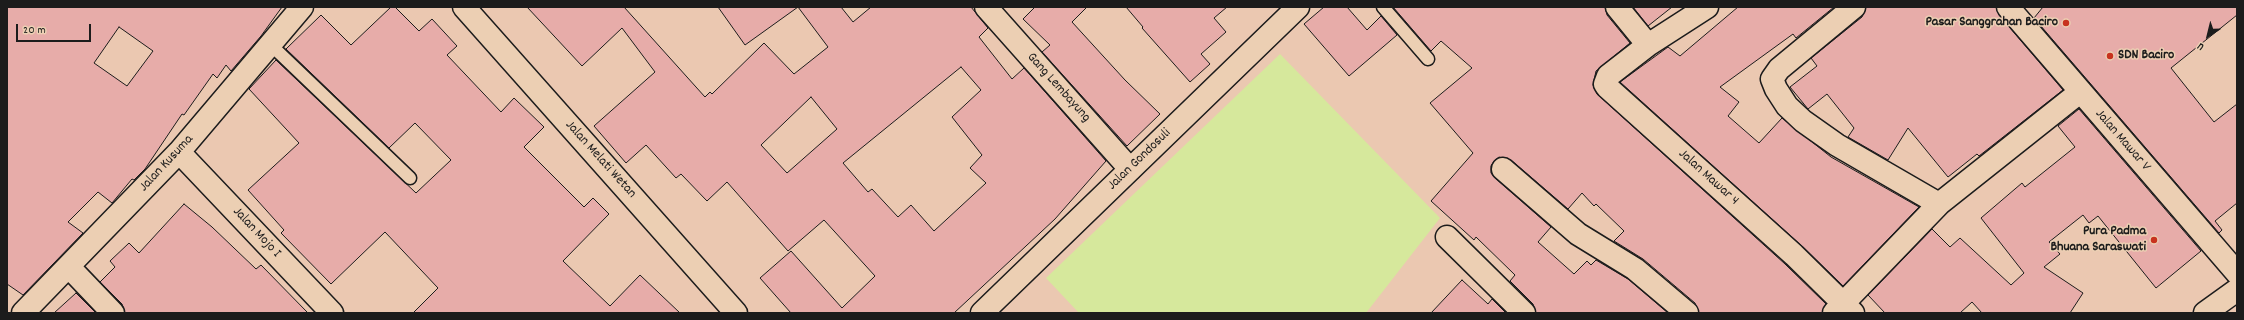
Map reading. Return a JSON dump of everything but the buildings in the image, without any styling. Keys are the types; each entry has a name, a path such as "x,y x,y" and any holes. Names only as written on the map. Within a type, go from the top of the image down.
{"street":[{"name":"Jalan Kusuma","path":"23,313 180,152 302,7"},
{"name":"Jalan Melati Wetan","path":"464,7 736,313"},
{"name":"Gang Lembayung","path":"986,7 1130,169"},
{"name":"Jalan Gondosuli","path":"982,313 1298,7"},
{"path":"1617,7 1648,45 1707,7"},
{"path":"1854,7 1779,69 1772,79 1776,89 1787,106 1803,121 1837,145 1939,204"},
{"name":"Jalan Mawar V","path":"2008,7 2237,273"},
{"name":"Jalan Mawar 4","path":"1648,45 1608,76 1605,84 1606,87 1794,255 1844,310"},
{"path":"1844,310 1939,204 2080,92"},
{"name":"Jalan Mojo I","path":"180,152 332,313"},
{"path":"1503,169 1578,234 1635,269 1687,313"},
{"path":"1447,237 1524,313"},
{"path":"69,267 113,313"},
{"path":"2205,313 2237,290"}],"lane":[{"path":"1383,7 1428,59"},
{"path":"271,45 410,178"}],"green space":[{"path":"1280,54 1440,218 1366,313 1079,313 1046,278"}],"place":[{"name":"Pasar Sanggrahan Baciro","path":"2066,23"},
{"name":"SDN Baciro","path":"2110,56"},
{"name":"Pura Padma Bhuana Saraswati","path":"2154,240"}]}
